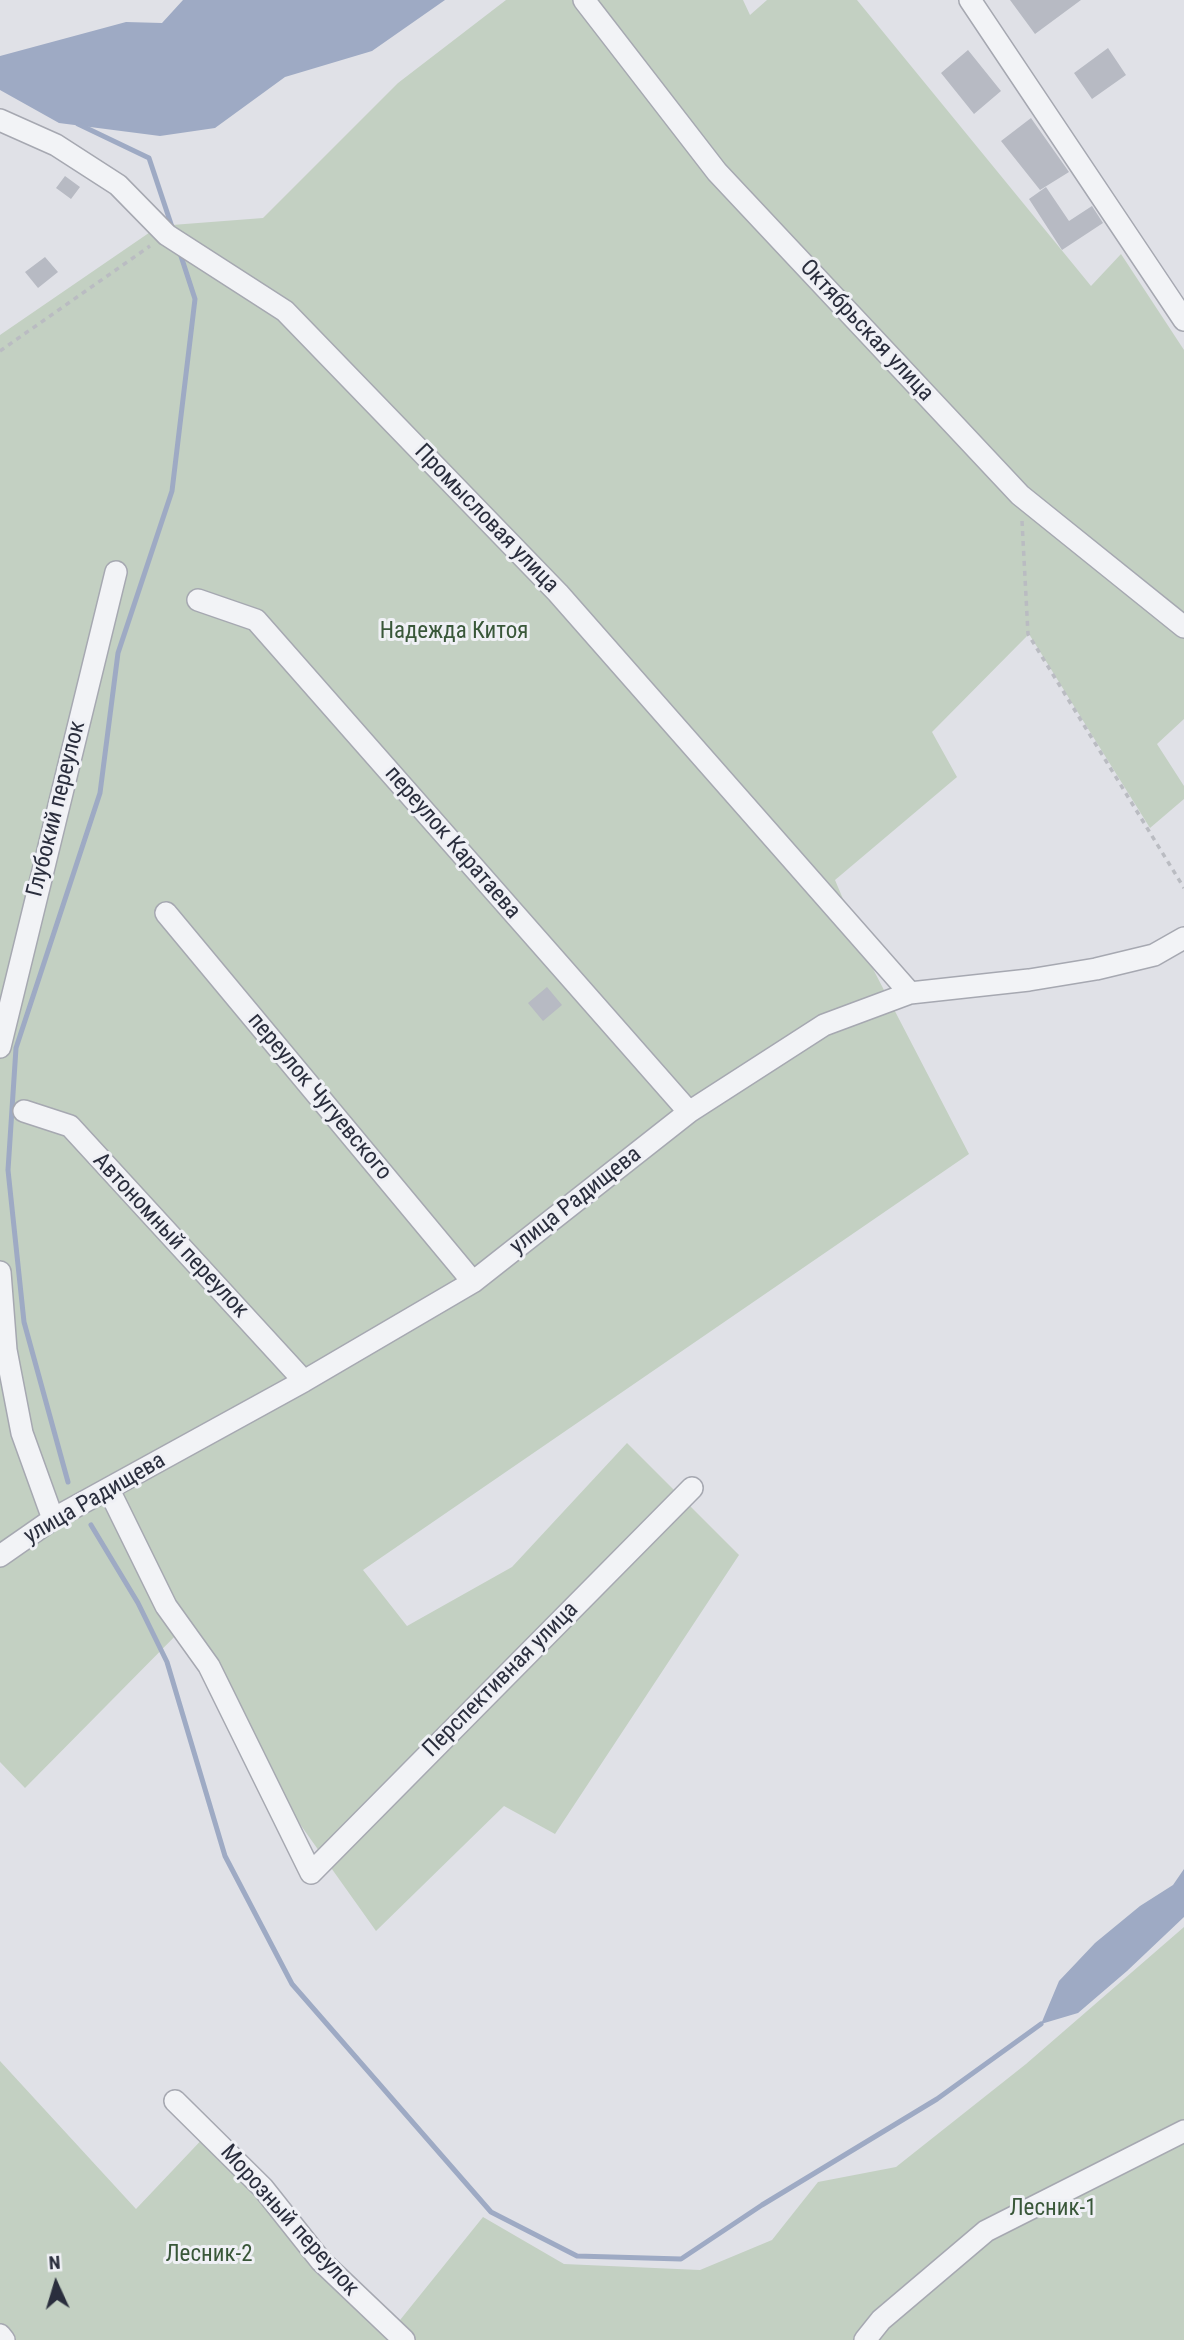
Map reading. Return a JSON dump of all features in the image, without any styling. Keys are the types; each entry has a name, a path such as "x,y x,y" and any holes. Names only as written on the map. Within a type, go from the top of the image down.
{"street":[{"name":"Октябрьская улица","path":"584,0 717,173 1020,495 1184,627"},
{"path":"970,0 1184,320"},
{"name":"Промысловая улица","path":"0,120 56,145 118,185 167,235 285,311 558,593 910,993"},
{"name":"Глубокий переулок","path":"0,1047 116,572"},
{"name":"переулок Каратаева","path":"198,600 256,620 688,1112"},
{"name":"переулок Чугуевского","path":"166,913 473,1282"},
{"name":"улица Радищева","path":"0,1556 53,1519 304,1381 473,1282 688,1112 824,1025 910,993 1029,980 1096,969 1154,955 1184,938"},
{"name":"Автономный переулок","path":"24,1111 70,1126 304,1381"},
{"path":"0,1272 6,1350 22,1433 53,1519"},
{"name":"Перспективная улица","path":"109,1490 166,1606 209,1666 310,1873 692,1488"},
{"name":"Морозный переулок","path":"175,2101 263,2188 321,2260 404,2340"},
{"path":"865,2340 881,2320 986,2231 1184,2132"},
{"path":"0,2335 5,2340"}],"path":[{"path":"0,351 167,235"},
{"path":"1020,495 1028,634 1184,888"}],"green space":[{"name":"Надежда Китоя","path":"506,0 743,0 750,15 767,0 857,0 1091,286 1121,254 1184,350 1184,719 1157,744 1184,786 1184,799 1150,828 1029,634 932,732 957,777 835,880 871,965 969,1154 363,1570 407,1626 512,1567 627,1443 739,1555 555,1834 504,1806 376,1931 265,1775 190,1621 25,1788 0,1762 0,335 159,226 263,218 398,83"},
{"name":"Лесник-1","path":"1184,1927 1184,2340 0,2340 0,2061 136,2209 209,2132 392,2330 483,2217 564,2264 700,2270 772,2240 818,2182 896,2167 1026,2064"}],"water":[{"path":"183,0 445,0 372,51 285,77 215,128 160,136 59,123 0,90 0,56 126,22 162,23"},
{"path":"1184,1869 1184,1917 1078,2013 1041,2024 1059,1981 1095,1943 1140,1906 1173,1885"}],"building":[{"path":"1010,0 1081,0 1035,34"},
{"path":"1108,48 1126,75 1092,99 1074,73"},
{"path":"968,50 1001,91 974,114 941,73"},
{"path":"1031,118 1069,172 1040,190 1001,141"},
{"path":"65,176 80,187 71,199 56,188"},
{"path":"1046,187 1069,221 1092,206 1103,223 1062,250 1029,199"},
{"path":"45,257 58,272 38,288 25,272"},
{"path":"547,987 562,1005 543,1021 528,1003"}],"waterway":[{"path":"78,124 149,158 173,230"},
{"path":"68,1482 24,1322 8,1170 16,1048 100,793 118,653 172,491 195,299 179,250"},
{"path":"91,1525 138,1603 167,1662 225,1856 292,1984 491,2212 577,2256 681,2259 762,2205 937,2099 1041,2024"}],"park label":[{"name":"Лесник-2","path":"209,2255"}]}
